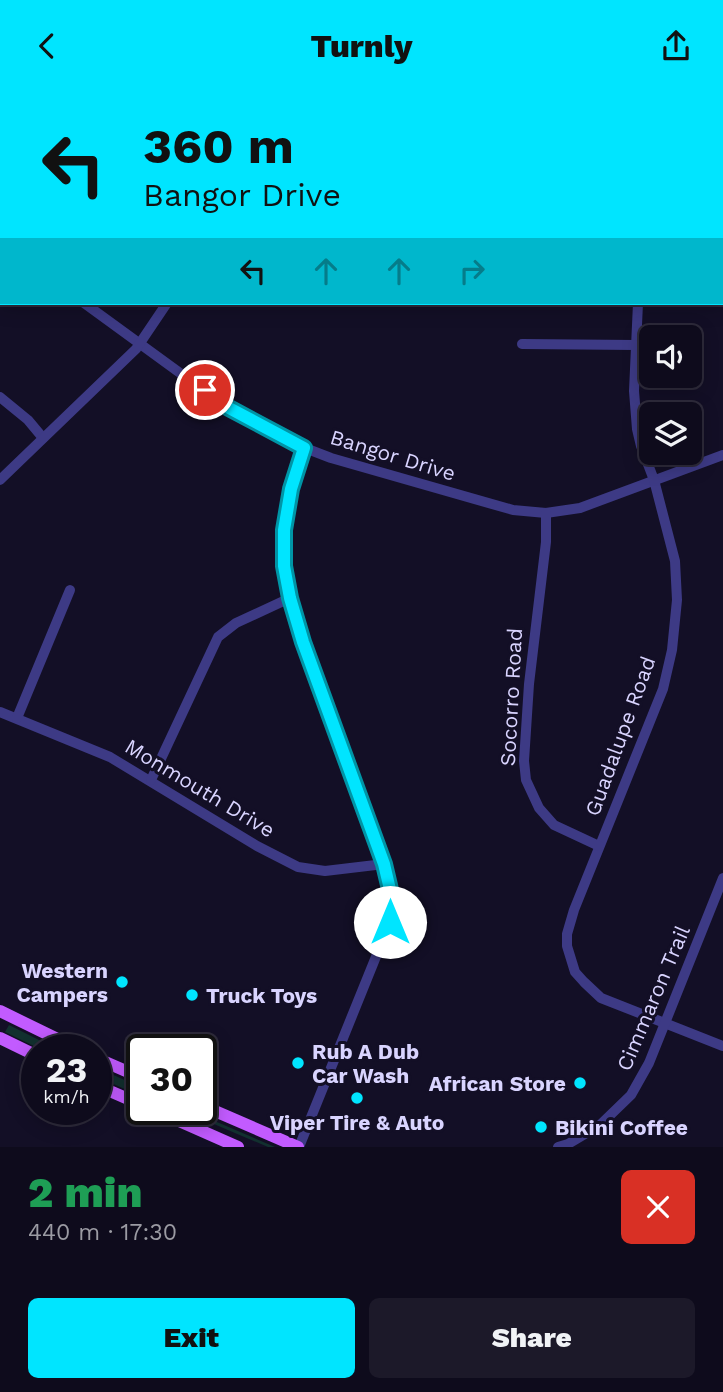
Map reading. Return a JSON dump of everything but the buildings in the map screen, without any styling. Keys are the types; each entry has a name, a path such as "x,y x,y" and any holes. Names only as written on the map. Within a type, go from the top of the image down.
{"main road":[{"path":"2,1016 43,1034"},
{"path":"0,1038 21,1048"},
{"path":"217,1112 298,1147"},
{"path":"188,1125 238,1147"}],"street":[{"name":"Bangor Drive","path":"87,305 229,408 304,448 513,510 546,513 580,508 723,455"},
{"path":"0,480 141,342 166,305"},
{"name":"Guadalupe Road","path":"638,305 634,391 637,429 654,480 675,562 677,600 672,650 663,689 599,846 567,934 569,957 575,972 601,998 723,1046"},
{"path":"522,344 636,345"},
{"path":"0,397 28,420 43,438"},
{"path":"298,1147 390,922 392,898 384,864 295,619 290,598 284,566 284,530 291,489 304,448"},
{"name":"Socorro Road","path":"546,513 546,542 528,684 524,761 526,780 539,808 554,825 599,846"},
{"path":"17,718 70,590"},
{"path":"151,780 218,637 236,624 290,598"},
{"name":"Monmouth Drive","path":"0,712 110,757 257,846 298,867 325,870 384,864"},
{"name":"Cimmaron Trail","path":"564,1146 600,1125 631,1095 649,1063 666,1023 723,878"}],"green space":[{"path":"9,1025 27,1034 21,1034 21,1040 5,1032"},
{"path":"112,1074 126,1081 126,1090 112,1083"},
{"path":"217,1122 275,1147 268,1147 216,1125"}],"place":[{"name":"Western Campers","path":"122,982"},
{"name":"Truck Toys","path":"192,995"},
{"name":"Rub A Dub Car Wash","path":"298,1063"},
{"name":"African Store","path":"580,1083"},
{"name":"Viper Tire & Auto","path":"357,1098"},
{"name":"Bikini Coffee","path":"541,1127"}],"route":[{"path":"205,390 229,408 304,448 285,513 284,566 295,619 384,864 392,898 390,922"}]}
